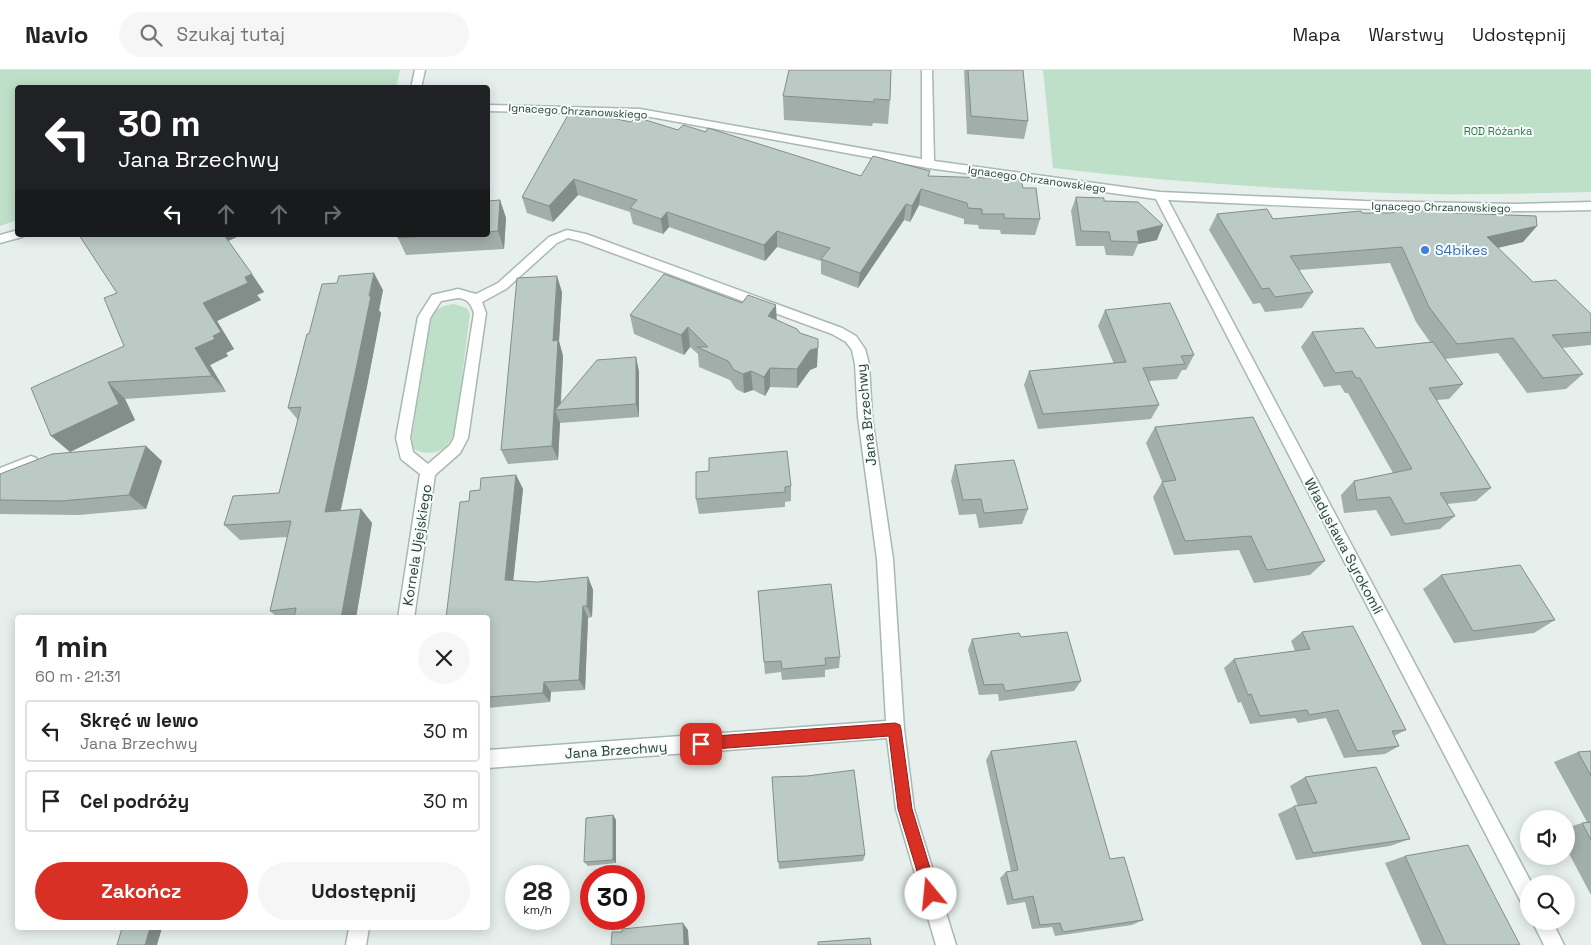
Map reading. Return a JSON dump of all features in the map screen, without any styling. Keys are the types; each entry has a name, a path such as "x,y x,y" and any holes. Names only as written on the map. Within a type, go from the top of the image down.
{"street":[{"path":"417,85 420,70"},
{"path":"927,70 928,164"},
{"name":"Ignacego Chrzanowskiego","path":"490,108 640,112 928,164 1160,196 1364,206 1513,208 1591,206"},
{"name":"Władysława Syrokomli","path":"1160,196 1520,880"},
{"name":"Jana Brzechwy","path":"475,300 502,286 553,240 567,234 582,237 837,331 851,339 858,350 862,364 865,418 885,559 895,729 905,809 946,945"},
{"path":"0,239 15,235"},
{"name":"Kornela Ujejskiego","path":"406,615 428,472 455,449 461,438 480,313 472,296 465,294 447,295 437,298 424,317 403,438 406,454 428,472"},
{"path":"0,474 31,462"},
{"name":"Jana Brzechwy","path":"490,759 895,729"},
{"path":"356,945 359,930"},
{"path":"1546,930 1554,945"}],"green space":[{"path":"0,70 400,70 397,85 15,85 15,221 0,226"},
{"name":"ROD Różanka","path":"1043,70 1591,70 1591,192 1448,194 1334,191 1194,182 1053,168"},
{"path":"454,304 467,308 470,314 455,430 449,443 444,448 427,453 420,452 413,449 411,443 430,318 440,308"}],"building":[{"path":"789,70 891,70 890,100 874,99 874,102 783,96"},
{"path":"968,70 1023,70 1028,121 971,116"},
{"path":"583,112 631,122 636,117 678,130 683,125 706,132 708,128 861,176 873,156 930,171 928,176 1021,179 1023,188 1036,188 1040,219 1004,218 1004,214 982,214 982,209 968,208 967,203 921,189 912,206 906,204 860,273 821,259 830,248 777,231 764,245 667,212 661,219 630,208 637,200 574,179 549,206 522,197 568,115 579,117"},
{"path":"1076,197 1104,198 1104,201 1138,202 1163,225 1137,231 1139,242 1111,241 1109,232 1081,231"},
{"path":"500,200 498,231 490,232 490,201"},
{"path":"1414,208 1451,209 1453,213 1536,216 1537,226 1487,237 1533,282 1556,280 1591,314 1591,332 1552,335 1583,374 1543,378 1513,338 1457,344 1429,307 1402,247 1290,256 1313,292 1275,297 1269,288 1262,289 1217,214 1267,209 1273,219 1361,211 1362,213 1390,213"},
{"path":"80,237 225,237 252,274 245,277 248,283 203,303 221,332 213,336 215,339 195,348 212,376 108,382 119,404 51,436 31,388 124,346 104,298 117,293"},
{"path":"374,273 369,296 371,296 325,512 361,509 342,615 295,615 296,608 270,611 291,521 224,525 233,496 279,493 301,407 288,408 307,334 309,334 322,284 337,283 339,276"},
{"path":"664,274 742,303 748,295 776,305 768,316 797,329 800,333 818,339 818,348 810,350 797,369 770,368 764,377 751,371 743,374 734,370 728,361 697,347 708,347 688,327 681,335 630,315"},
{"path":"557,276 553,341 558,340 552,446 501,450 517,278"},
{"path":"1170,303 1194,355 1181,356 1185,364 1143,368 1159,405 1043,414 1029,371 1126,362 1105,310"},
{"path":"1363,328 1376,348 1433,342 1463,384 1429,388 1491,488 1440,493 1455,516 1405,524 1390,497 1357,500 1354,481 1412,469 1360,378 1356,378 1352,371 1335,373 1312,332"},
{"path":"636,357 636,404 555,410 597,360"},
{"path":"1253,417 1325,561 1267,570 1251,536 1185,541 1162,482 1176,480 1155,427"},
{"path":"146,446 129,495 61,501 0,500 0,474 52,454"},
{"path":"787,451 791,486 785,487 785,492 696,499 696,472 709,471 709,458"},
{"path":"1014,460 1028,509 984,513 981,499 963,500 955,465"},
{"path":"516,475 505,580 537,582 588,577 587,606 583,606 579,680 544,682 543,693 490,697 490,615 446,615 460,502 469,501 470,491 480,490 481,478"},
{"path":"1520,565 1555,620 1473,631 1441,575"},
{"path":"831,584 840,657 825,658 826,665 782,669 781,661 764,662 758,591"},
{"path":"1353,626 1406,730 1392,731 1399,746 1357,751 1338,710 1309,715 1307,710 1260,716 1251,694 1248,695 1234,659 1310,649 1302,632"},
{"path":"1067,632 1081,681 1005,691 1003,684 984,685 972,639 1019,633 1021,637"},
{"path":"1076,741 1110,859 1124,857 1143,920 1063,932 1060,923 1040,925 1033,896 1013,900 1006,872 1018,870 991,751"},
{"path":"1591,751 1591,776 1578,752"},
{"path":"1376,767 1410,839 1313,853 1294,806 1317,803 1305,777"},
{"path":"854,770 865,855 778,862 772,777 807,776"},
{"path":"613,815 613,860 584,862 586,818"},
{"path":"1591,822 1591,840 1582,823"},
{"path":"1468,845 1520,945 1446,945 1405,856"},
{"path":"683,923 684,945 611,945 612,932 645,930 645,927"},
{"path":"121,930 149,930 145,945 117,945"},
{"path":"870,938 871,945 818,945 818,942"}],"place":[{"name":"S4bikes","path":"1425,250"}],"route":[{"path":"701,744 895,729 905,809 931,894"}]}
